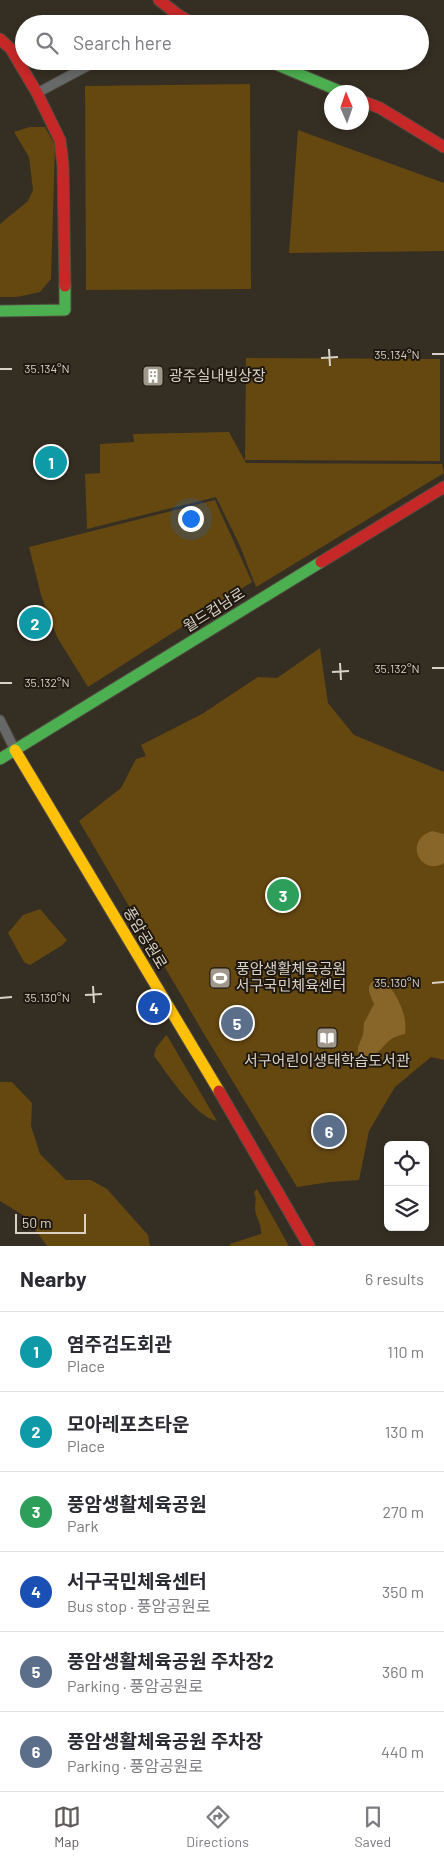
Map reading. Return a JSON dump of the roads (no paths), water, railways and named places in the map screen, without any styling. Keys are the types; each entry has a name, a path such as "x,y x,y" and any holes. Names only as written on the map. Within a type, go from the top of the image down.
{"street":[{"path":"159,0 177,14"},
{"path":"0,39 15,57"},
{"path":"0,310 65,310 62,151 52,122 23,70"},
{"path":"37,93 80,70"},
{"path":"289,70 325,85"},
{"path":"369,104 380,108 444,146"},
{"name":"월드컵남로","path":"0,759 444,487"},
{"path":"0,720 14,750"},
{"name":"풍암공원로","path":"14,750 187,1035 310,1246"}],"place":[{"name":"광주실내빙상장","path":"153,376"},
{"name":"염주검도회관","path":"51,462"},
{"name":"모아레포츠타운","path":"35,623"},
{"name":"풍암생활체육공원","path":"283,895"},
{"name":"풍암생활체육공원 서구국민체육센터","path":"220,978"},
{"name":"서구국민체육센터","path":"154,1007"},
{"name":"풍암생활체육공원 주차장2","path":"237,1023"},
{"name":"서구어린이생태학습도서관","path":"327,1038"},
{"name":"풍암생활체육공원 주차장","path":"329,1131"}]}
